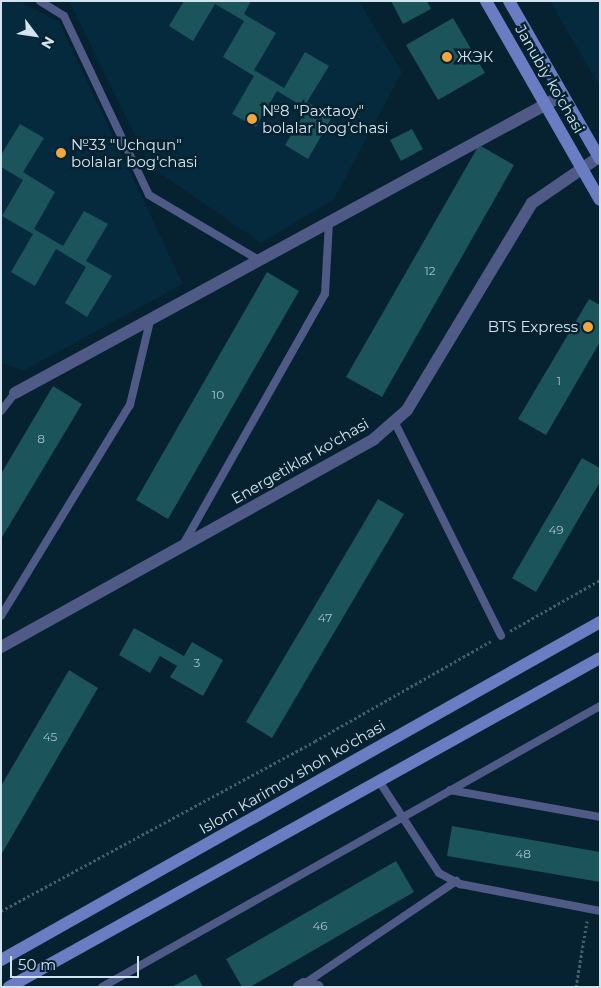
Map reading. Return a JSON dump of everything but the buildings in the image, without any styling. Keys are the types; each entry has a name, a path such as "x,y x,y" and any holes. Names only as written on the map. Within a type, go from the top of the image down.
{"main road":[{"name":"Janubiy ko'chasi","path":"486,1 600,200"},
{"name":"Janubiy ko'chasi","path":"509,1 599,158"},
{"name":"Islom Karimov shoh ko'chasi","path":"1,960 600,622"},
{"path":"9,987 600,658"}],"street":[{"path":"15,393 563,96"},
{"name":"Energetiklar ko'chasi","path":"1,647 374,439 407,410 532,203 599,158"},
{"path":"301,985 318,987"}],"lane":[{"path":"40,1 64,16 149,194 259,260"},
{"path":"182,546 325,294 329,222"},
{"path":"1,616 130,405 150,321"},
{"path":"1,411 15,393"},
{"path":"394,421 501,636"},
{"path":"102,987 600,706"},
{"path":"379,781 404,816 439,873 456,881 600,911"},
{"path":"450,790 600,817"},
{"path":"301,985 456,881"}],"path":[{"path":"1,911 315,741 600,580"},
{"path":"576,987 589,909"}],"shaded area":[{"name":"№33 \"Uchqun\" bolalar bog'chasi","path":"1,1 20,1 59,22 183,284 25,370 1,363"},
{"name":"№8 \"Paxtaoy\" bolalar bog'chasi","path":"72,1 359,1 402,72 334,199 261,243 150,166 70,3"},
{"path":"550,1 600,1 600,87"}],"place":[{"name":"ЖЭК","path":"447,57"},
{"name":"№8 \"Paxtaoy\" bolalar bog'chasi","path":"252,119"},
{"name":"№33 \"Uchqun\" bolalar bog'chasi","path":"61,153"},
{"name":"BTS Express","path":"588,327"}]}
